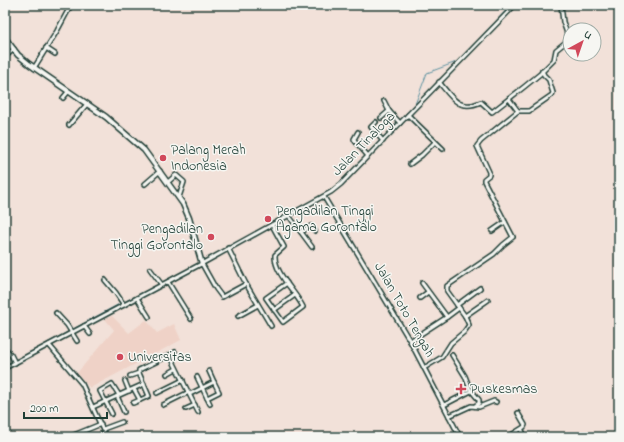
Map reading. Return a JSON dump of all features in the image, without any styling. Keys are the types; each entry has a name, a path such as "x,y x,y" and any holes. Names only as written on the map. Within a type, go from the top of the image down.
{"main road":[{"path":"6,40 18,55 34,68 106,117 130,136 144,150 179,197 189,218 202,264"}],"street":[{"path":"34,68 70,7 64,5"},
{"name":"Jalan Tinaloga","path":"5,368 49,345 71,331 84,326 123,303 137,298 162,283 168,282 324,197 341,184 515,5"},
{"path":"439,82 453,99 463,106 469,106 481,102 492,112 524,88 554,60 556,50 568,40 563,22 561,5"},
{"path":"46,48 55,54"},
{"path":"5,58 14,49"},
{"path":"424,368 442,357 451,343 464,332 469,324 447,291 447,286 494,254 503,244 513,238 513,234 505,222 484,181 489,173 477,146 481,141 518,111 529,111 553,94 550,80 542,71"},
{"path":"64,98 68,92"},
{"path":"509,99 518,111"},
{"path":"384,101 389,110 400,123"},
{"path":"69,125 87,104"},
{"path":"381,118 389,110"},
{"path":"408,115 443,150"},
{"path":"376,122 371,127 383,141"},
{"path":"358,132 354,138 355,141 368,156"},
{"path":"410,164 422,156 435,142"},
{"path":"145,184 160,170"},
{"path":"168,182 176,175 184,182 179,197"},
{"name":"Jalan Toto Tengah","path":"324,197 410,341 460,437"},
{"path":"289,216 312,248"},
{"path":"492,231 505,222"},
{"path":"272,225 284,247 276,254 274,258 281,273 296,295 303,307 282,321 266,297 287,282"},
{"path":"301,232 311,226 315,231"},
{"path":"228,248 246,284 271,326"},
{"path":"202,264 222,297 246,284"},
{"path":"150,269 162,283"},
{"path":"105,280 123,303"},
{"path":"168,282 191,319"},
{"path":"422,283 447,317"},
{"path":"457,305 480,288"},
{"path":"420,298 428,292"},
{"path":"274,310 296,295"},
{"path":"137,298 149,317"},
{"path":"465,316 488,300"},
{"path":"238,316 258,305"},
{"path":"410,341 459,308"},
{"path":"56,313 77,341"},
{"path":"84,326 90,334"},
{"path":"49,345 78,379 88,396 106,437"},
{"path":"5,348 14,362"},
{"path":"130,376 139,373 139,370 176,352"},
{"path":"170,355 198,412"},
{"path":"452,355 465,376 471,391 479,400 479,403 475,406"},
{"path":"167,374 176,369"},
{"path":"208,398 219,392 210,371"},
{"path":"133,403 149,396 139,373"},
{"path":"197,377 210,404"},
{"path":"157,393 183,380"},
{"path":"124,381 129,390"},
{"path":"163,405 214,382"},
{"path":"112,414 100,391 112,384 115,386 124,412"},
{"path":"93,407 144,384"},
{"path":"134,388 140,400"},
{"path":"444,405 471,391"},
{"path":"449,416 471,406 479,406 492,401 496,402"},
{"path":"186,409 195,405"},
{"path":"508,437 522,430 525,426 518,413"},
{"path":"103,429 122,422"},
{"path":"74,435 101,424"},
{"path":"522,430 525,437"}],"shaded area":[{"name":"Universitas","path":"112,316 129,333 146,320 157,333 174,324 181,340 90,388 77,373 114,330 105,319"}],"waterway":[{"path":"464,55 511,5"},
{"path":"414,107 427,73 459,61"},
{"path":"338,184 344,178"},
{"path":"223,250 280,218"},
{"path":"124,302 183,272"},
{"path":"5,366 121,303"}],"place":[{"name":"Palang Merah Indonesia","path":"163,158"},
{"name":"Pengadilan Tinggi Agama Gorontalo","path":"268,219"},
{"name":"Pengadilan Tinggi Gorontalo","path":"211,237"},
{"name":"Universitas","path":"120,357"},
{"name":"Puskesmas","path":"461,389"}]}
